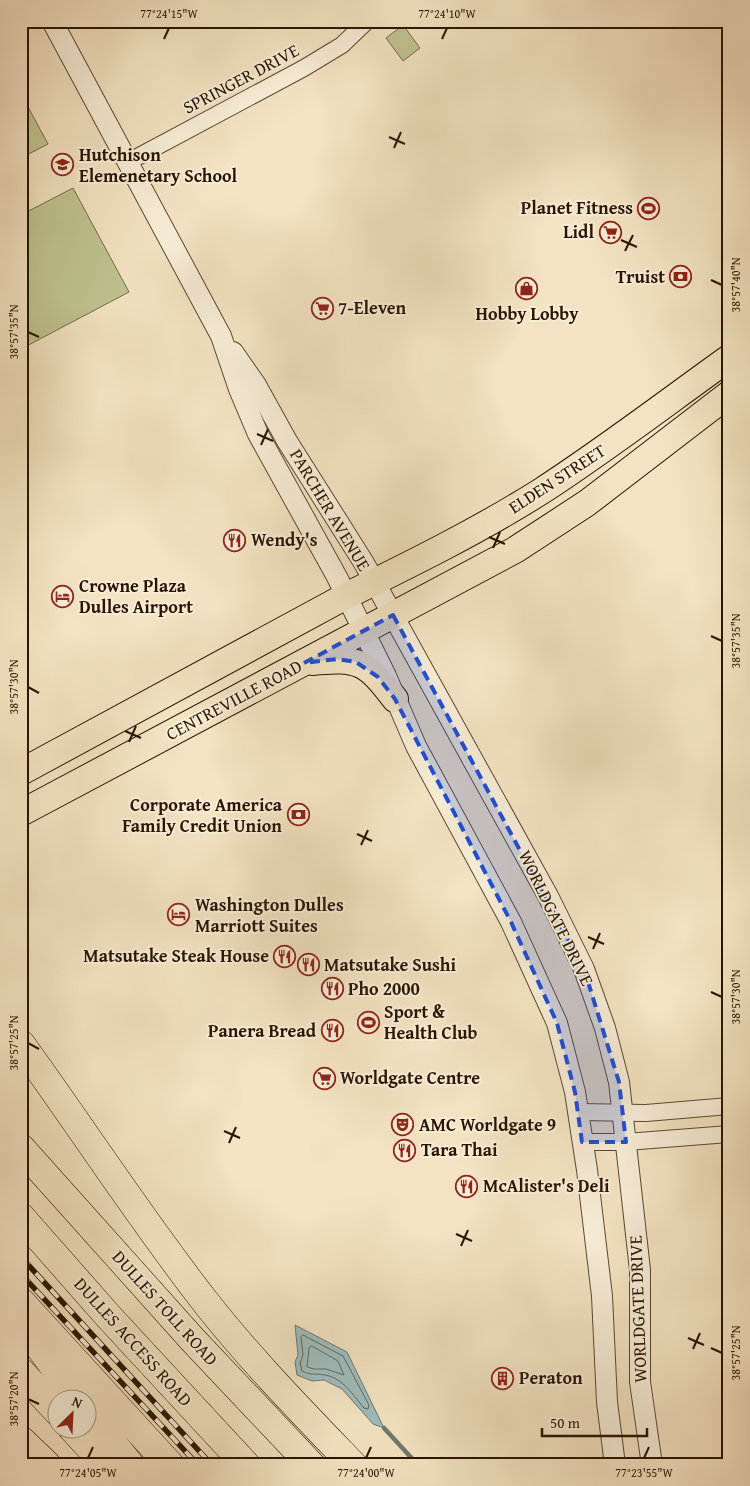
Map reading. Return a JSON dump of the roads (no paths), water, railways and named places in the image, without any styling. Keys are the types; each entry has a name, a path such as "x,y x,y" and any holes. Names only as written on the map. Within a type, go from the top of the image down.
{"highway":[{"path":"21,1044 126,1196 208,1305 265,1372 353,1465"},
{"name":"DULLES TOLL ROAD","path":"21,1148 186,1332 311,1465"},
{"name":"DULLES ACCESS ROAD","path":"21,1217 246,1465"},
{"path":"21,1302 170,1465"},
{"path":"21,1322 70,1388"},
{"path":"21,1372 48,1401"},
{"path":"98,1425 130,1465"},
{"path":"81,1438 106,1465"},
{"path":"21,1440 48,1465"}],"main road":[{"name":"ELDEN STREET","path":"374,582 512,509 602,450 729,358"},
{"name":"ELDEN STREET","path":"393,615 515,550 560,523 729,394"},
{"path":"21,772 374,582"},
{"name":"CENTREVILLE ROAD","path":"21,813 393,615"},
{"path":"304,663 338,660 356,662 365,666 378,677 395,699"}],"street":[{"name":"PARCHER AVENUE","path":"52,21 221,336 256,385 287,441 316,483 374,582"},
{"name":"SPRINGER DRIVE","path":"128,162 342,46 367,21"},
{"name":"PARCHER AVENUE","path":"221,336 239,389 258,434 346,596"},
{"name":"WORLDGATE DRIVE","path":"374,582 548,896 584,969 605,1028 617,1073 640,1270 640,1382 652,1465"},
{"name":"WORLDGATE DRIVE","path":"346,596 386,676 424,760 511,922 553,1014 565,1049 575,1092 602,1296 607,1402 614,1465"},
{"path":"577,1112 646,1113 729,1106"},
{"path":"582,1142 626,1142 729,1134"}],"water":[{"path":"295,1325 347,1352 384,1428 373,1424 342,1389 324,1380 312,1381 297,1375 295,1362 298,1355"}],"waterway":[{"path":"384,1428 418,1465"}],"railway":[{"path":"21,1257 212,1465"},
{"path":"21,1274 198,1465"}],"place":[{"name":"Hutchison Elemenetary School","path":"63,165"},
{"name":"Planet Fitness","path":"649,208"},
{"name":"Lidl","path":"610,232"},
{"name":"Truist","path":"681,277"},
{"name":"Hobby Lobby","path":"527,289"},
{"name":"7-Eleven","path":"322,308"},
{"name":"Wendy's","path":"235,540"},
{"name":"Crowne Plaza Dulles Airport","path":"63,596"},
{"name":"Corporate America Family Credit Union","path":"298,815"},
{"name":"Washington Dulles Marriott Suites","path":"179,915"},
{"name":"Matsutake Steak House","path":"285,956"},
{"name":"Matsutake Sushi","path":"308,965"},
{"name":"Pho 2000","path":"332,989"},
{"name":"Sport & Health Club","path":"368,1022"},
{"name":"Panera Bread","path":"332,1031"},
{"name":"Worldgate Centre","path":"324,1078"},
{"name":"AMC Worldgate 9","path":"403,1125"},
{"name":"Tara Thai","path":"405,1150"},
{"name":"McAlister's Deli","path":"467,1186"},
{"name":"Peraton","path":"503,1378"}]}
